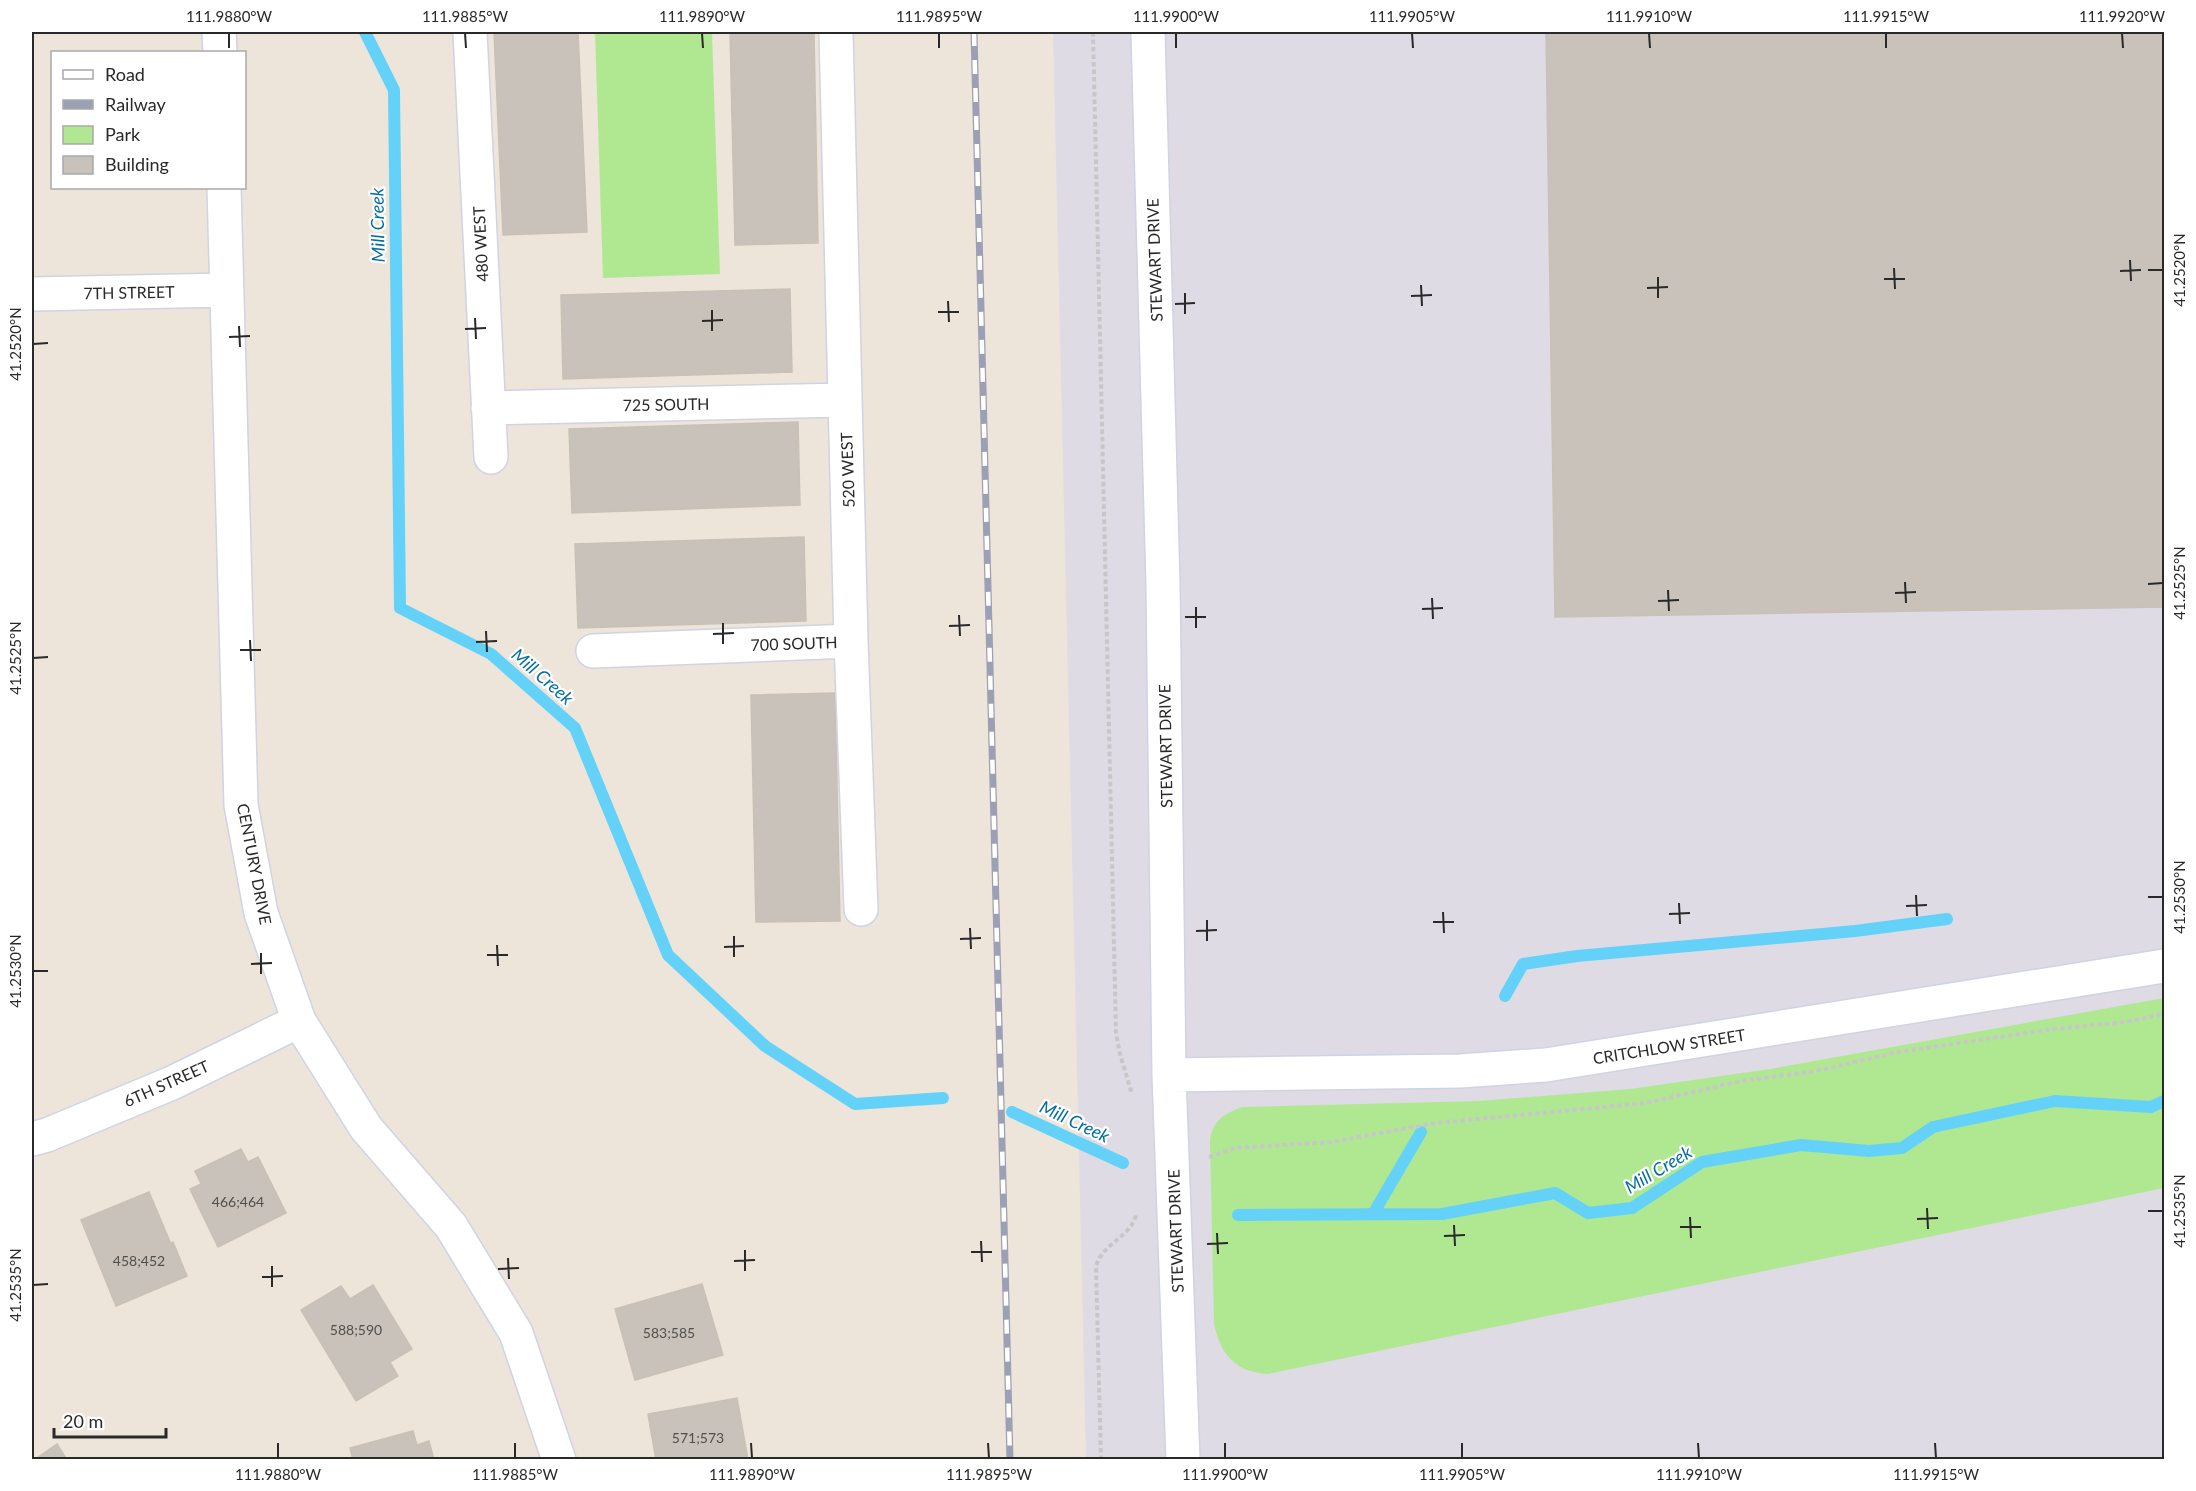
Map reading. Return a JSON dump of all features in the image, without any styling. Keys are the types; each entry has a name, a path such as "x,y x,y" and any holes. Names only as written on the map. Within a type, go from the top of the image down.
{"street":[{"path":"219,32 220,51"},
{"name":"480 WEST","path":"470,32 491,457"},
{"name":"520 WEST","path":"836,32 851,641 861,909"},
{"name":"STEWART DRIVE","path":"1148,32 1163,584 1169,1075 1183,1460"},
{"name":"CENTURY DRIVE","path":"224,189 241,805 261,913 299,1021 366,1128 451,1227 516,1333 559,1460"},
{"name":"7TH STREET","path":"32,294 227,290"},
{"name":"725 SOUTH","path":"488,408 845,400"},
{"name":"700 SOUTH","path":"592,651 851,641"},
{"name":"CRITCHLOW STREET","path":"1169,1075 1460,1071 1546,1065 2164,966"},
{"name":"6TH STREET","path":"32,1139 47,1135 172,1083 299,1021"}],"path":[{"path":"1093,32 1116,1033 1126,1080 1133,1097"},
{"path":"1208,1157 1235,1148 1331,1142 1436,1123 1646,1103 1741,1081 1816,1071 1898,1052 2054,1029 2126,1022 2164,1014"},
{"path":"1101,1460 1096,1267 1098,1257 1130,1227 1136,1218 1136,1207"}],"shaded area":[{"path":"1053,32 2164,32 2164,1459 1086,1459"}],"green space":[{"path":"595,32 712,32 720,274 603,278"},
{"path":"2164,998 2164,1188 1268,1374 1247,1370 1231,1360 1225,1353 1217,1335 1214,1324 1210,1140 1211,1133 1220,1119 1242,1107 1479,1101 1630,1089 1770,1069"}],"building":[{"path":"494,32 578,32 587,232 503,235"},
{"path":"730,32 814,32 818,243 735,245"},
{"path":"1546,32 2164,32 2164,607 1555,617"},
{"path":"790,289 792,372 563,379 561,295"},
{"path":"798,422 800,505 572,513 569,429"},
{"path":"804,537 806,621 578,628 575,544"},
{"path":"835,693 840,921 756,922 751,695"},
{"path":"241,1149 248,1162 258,1157 286,1213 218,1247 190,1189 201,1184 195,1171"},
{"path":"149,1192 187,1276 116,1306 81,1220"},
{"path":"702,1284 723,1355 635,1380 615,1309"},
{"path":"373,1285 412,1349 390,1362 398,1376 356,1401 301,1310 341,1286 350,1299"},
{"path":"737,1398 748,1460 656,1460 648,1414"},
{"path":"413,1431 417,1445 429,1441 434,1460 353,1460 350,1448"},
{"path":"57,1444 67,1460 34,1460"}],"waterway":[{"name":"Mill Creek","path":"365,32 394,90 400,608 491,654 575,728 668,955 765,1046 855,1104 943,1098"},
{"path":"1505,996 1523,964 1577,956 1855,931 1947,919"},
{"name":"Mill Creek","path":"1238,1215 1442,1214 1555,1193 1588,1213 1632,1208 1702,1162 1801,1145 1869,1151 1902,1148 1933,1127 2055,1101 2151,1107 2164,1101"},
{"name":"Mill Creek","path":"1012,1112 1123,1163"},
{"path":"1373,1214 1421,1132"}],"railway":[{"path":"974,32 1010,1460"}]}
